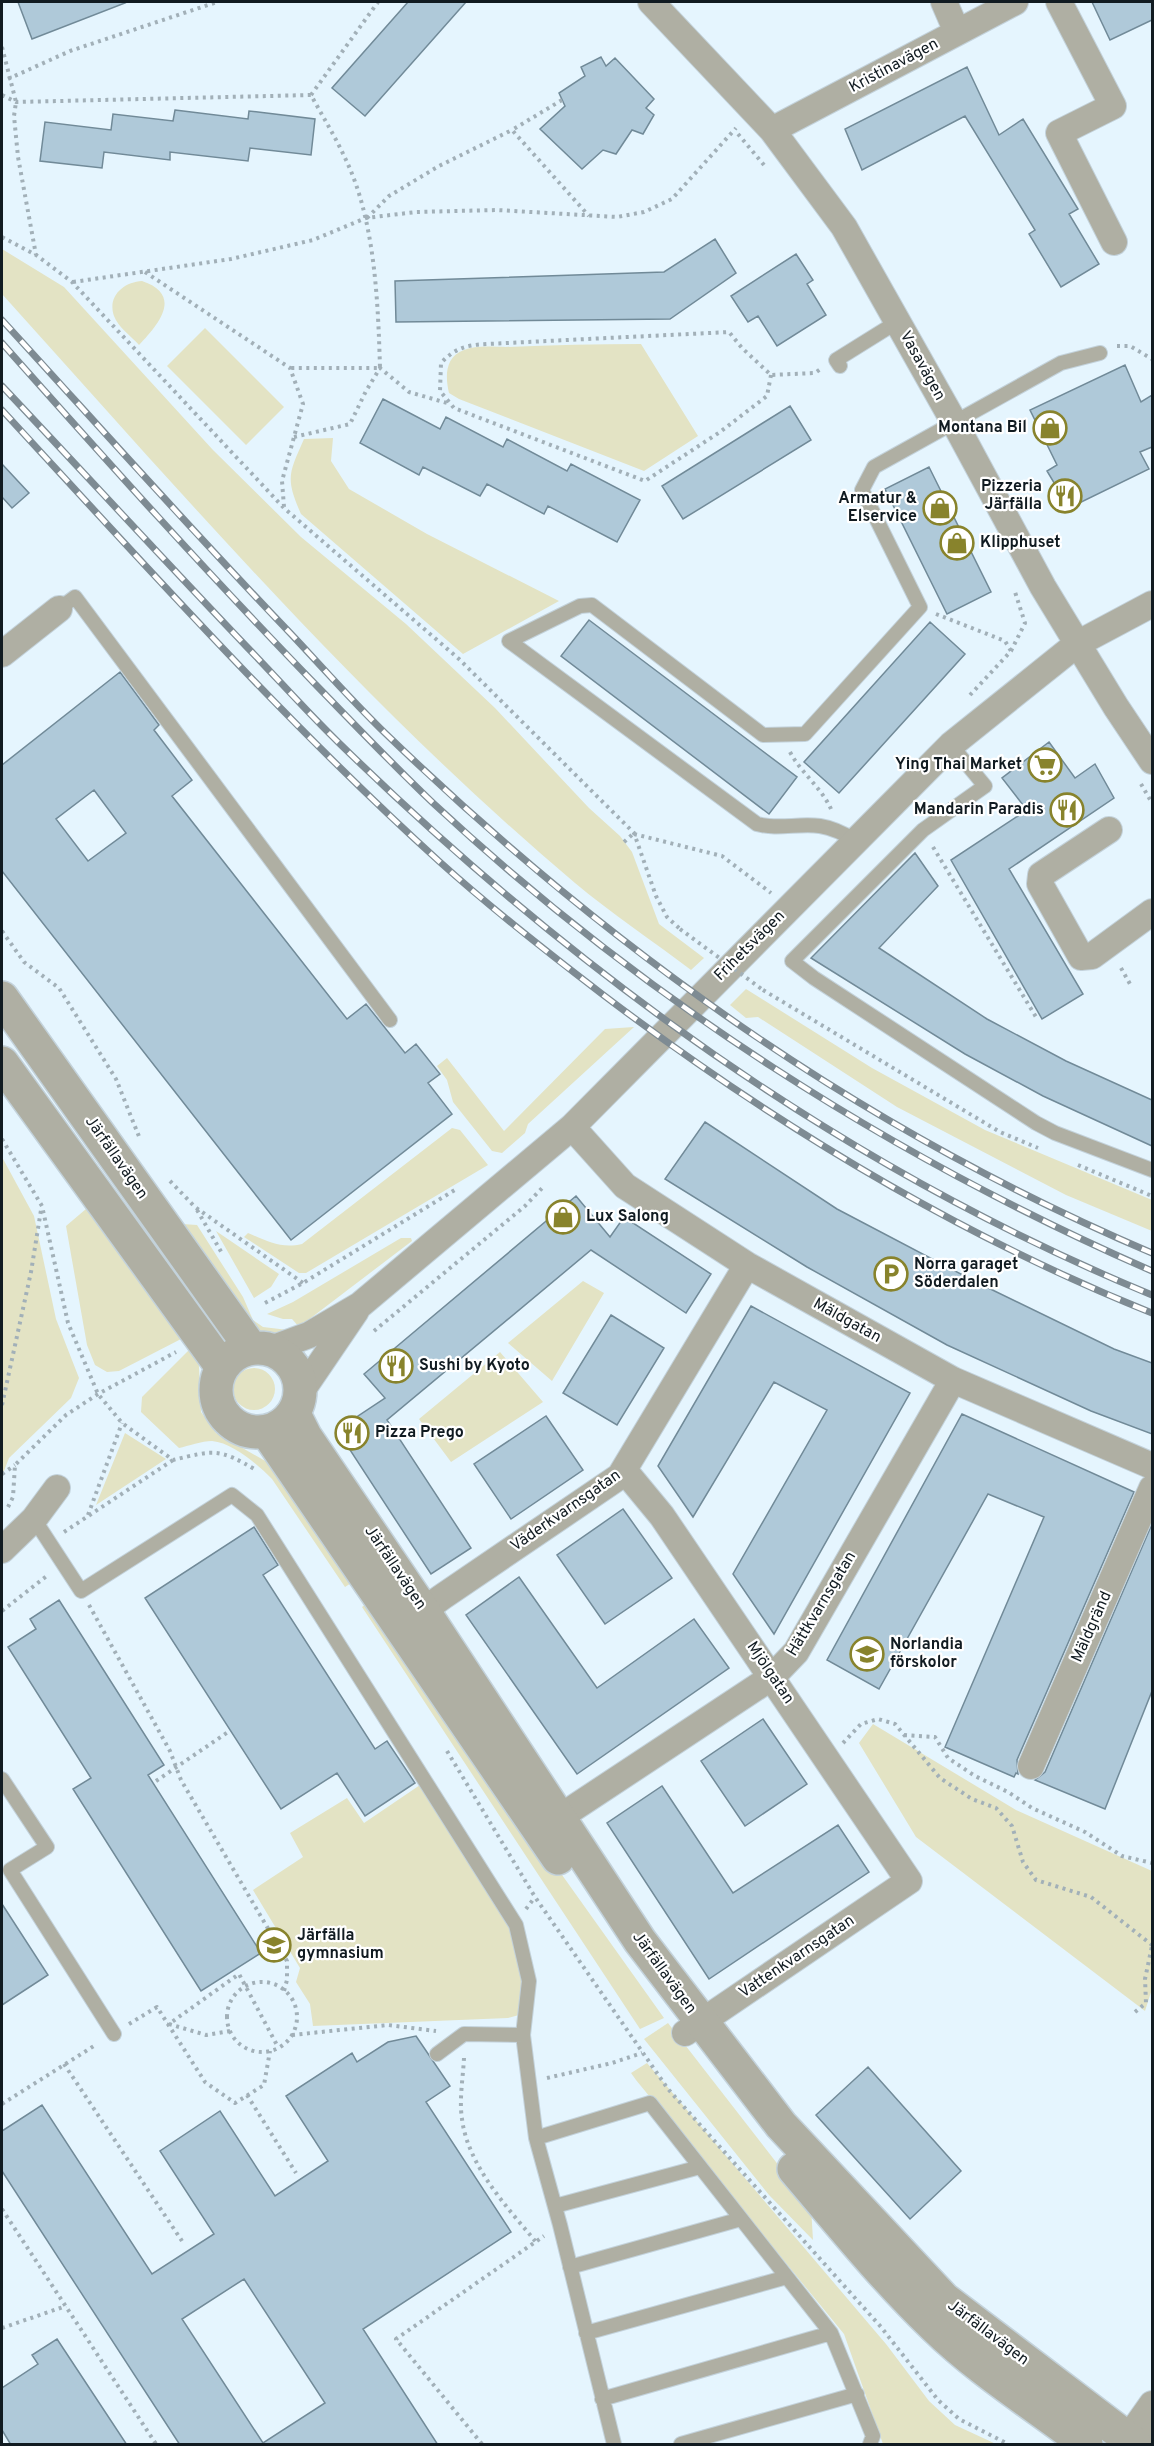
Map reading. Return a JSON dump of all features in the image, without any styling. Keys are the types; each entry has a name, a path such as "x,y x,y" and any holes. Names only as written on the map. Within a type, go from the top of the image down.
{"street":[{"name":"Vasavägen","path":"651,2 772,130 844,227 954,422 1043,587 1116,707 1152,761"},
{"path":"944,2 957,32"},
{"name":"Kristinavägen","path":"772,130 1015,2"},
{"path":"1059,2 1113,106 1059,133 1114,242"},
{"name":"Frihetsvägen","path":"261,1349 309,1335 360,1305 572,1127 848,836 951,746 1077,644 1152,604"},
{"path":"2,654 59,609"},
{"path":"1109,830 1041,875 1040,885 1081,957 1092,956 1152,912"},
{"name":"Järfällavägen","path":"2,998 261,1349"},
{"path":"2,1063 222,1367"},
{"name":"Mäldgatan","path":"572,1127 625,1185 747,1265 953,1380 1152,1466"},
{"name":"Väderkvarnsgatan","path":"412,1620 442,1596 598,1491 624,1470 747,1265"},
{"name":"Frihetsvägen","path":"298,1403 360,1305"},
{"path":"261,1349 284,1356 294,1367 299,1377 298,1403 282,1425 267,1432 256,1433 241,1429 224,1415 215,1389 222,1367 234,1354 261,1349"},
{"name":"Hättkvarnsgatan","path":"550,1825 772,1677 796,1652 953,1380"},
{"name":"Järfällavägen","path":"298,1403 305,1436 412,1620"},
{"name":"Järfällavägen","path":"267,1432 412,1620 550,1825 640,1941 722,2081 847,2233 934,2327 1010,2390 1086,2445"},
{"name":"Mjölgatan","path":"624,1470 662,1516 909,1881"},
{"path":"2,1550 34,1519 57,1488"},
{"name":"Mäldgränd","path":"1031,1766 1152,1488"},
{"name":"Vattenkvarnsgatan","path":"693,2028 909,1881"},
{"name":"Järfällavägen","path":"693,2028 944,2299 1138,2442"},
{"path":"1010,2390 1058,2445"},
{"path":"1138,2442 1152,2404"}],"lane":[{"path":"838,363 897,322"},
{"path":"848,836 820,826 771,828 757,824 509,641 580,606 592,605 763,735 806,734 920,607 862,490 874,467 1061,363 1100,353"},
{"path":"59,609 75,597 390,1020"},
{"path":"951,746 985,786 923,830 792,961 814,978 1036,1123 1055,1133 1152,1170"},
{"path":"34,1519 81,1591 232,1495 258,1515 516,1925 529,1981 523,2035 536,2138 560,2225 614,2445"},
{"path":"2,1779 47,1847 10,1870 114,2034"},
{"path":"437,2054 464,2034 523,2035"},
{"path":"536,2138 650,2103 831,2333 873,2436 870,2445"},
{"path":"555,2206 700,2167"},
{"path":"570,2267 741,2219"},
{"path":"586,2333 787,2277"},
{"path":"602,2399 831,2333"},
{"path":"681,2445 857,2394"}],"path":[{"path":"8,79 70,51 217,2"},
{"path":"311,95 378,2"},
{"path":"2,47 8,79 16,102 14,116 18,157 36,255"},
{"path":"2,95 16,102 311,95"},
{"path":"294,437 350,424 380,368 379,308 366,218 347,161 311,95"},
{"path":"366,218 389,196 439,166 512,130 562,100"},
{"path":"72,282 231,259 313,240 366,218 416,212 497,210 617,217 644,212 672,199 754,111"},
{"path":"730,124 764,165"},
{"path":"512,130 589,216"},
{"path":"2,237 36,255 72,282 284,508 459,658 634,833 656,896 667,917 680,929 763,990 1000,1132 1043,1150"},
{"path":"145,272 290,368 380,368 409,392 447,403 454,408 645,481 720,432 767,396 771,375"},
{"path":"447,403 440,391 441,363 464,346 729,332 742,348 771,375 815,373 838,363"},
{"path":"1100,353 1121,345 1130,346 1152,359"},
{"path":"284,508 282,481 303,404 290,368"},
{"path":"963,703 1011,651 1025,623 1013,588"},
{"path":"920,607 1005,640 1011,651"},
{"path":"781,735 794,761 825,796 848,836"},
{"path":"923,830 1036,1017"},
{"path":"624,842 634,833"},
{"path":"634,833 722,856 778,898"},
{"path":"2,931 24,962 59,988 116,1079 142,1146"},
{"path":"714,963 722,955"},
{"path":"1121,968 1130,984"},
{"path":"2,1139 42,1206 68,1323 98,1395 122,1423 173,1460"},
{"path":"1075,1164 1152,1196"},
{"path":"163,1174 195,1207 303,1283"},
{"path":"370,1334 525,1206 548,1181"},
{"path":"265,1303 303,1283 468,1182"},
{"path":"2,1405 31,1272 42,1206"},
{"path":"2,1473 15,1465 66,1415 186,1347"},
{"path":"88,1516 122,1423"},
{"path":"48,1542 173,1460 210,1451 231,1456 256,1470 263,1479"},
{"path":"5,1515 13,1497 15,1465"},
{"path":"2,1611 63,1563"},
{"path":"81,1591 170,1751 181,1780 287,1961 287,1980 284,1991"},
{"path":"843,1743 861,1724 878,1719 895,1724 940,1778 972,1799 996,1808 1012,1826 1023,1862 1036,1880 1091,1898 1152,1946 1145,1979 1146,2003 1135,2012"},
{"path":"156,1781 228,1732"},
{"path":"903,1735 935,1737 948,1758 975,1776 1008,1792 1032,1808 1084,1832 1122,1856 1152,1863"},
{"path":"443,1743 535,1897 668,2089 881,2327 938,2400 959,2419 1008,2445"},
{"path":"169,2024 239,1974 278,2047"},
{"path":"263,1982 275,1984 284,1991 292,2000 296,2012 296,2024 292,2035 270,2051 257,2051 244,2047 230,2031 227,2020 229,2005 244,1985 263,1982"},
{"path":"2,2104 157,2007 205,2082 235,2103 264,2085 270,2051"},
{"path":"169,2024 206,2035 230,2031"},
{"path":"292,2035 388,2025 464,2034 462,2119 475,2161 502,2201 536,2242"},
{"path":"529,2082 612,2063 642,2053"},
{"path":"64,2064 182,2241"},
{"path":"247,2095 296,2173"},
{"path":"2,2209 156,2445"},
{"path":"482,2445 396,2339 560,2225"},
{"path":"2,2328 66,2306"}],"green space":[{"path":"2,249 64,287 213,450 301,537 406,624 495,708 589,808 620,836 632,852 659,924 704,958 691,970 575,883 423,745 350,672 208,523 2,294"},
{"path":"142,281 155,287 162,294 165,302 159,320 139,345 118,324 112,309 115,296 123,287"},
{"path":"205,328 284,407 246,445 167,366"},
{"path":"641,344 698,436 644,471 459,399 449,393 447,374 450,362 458,353 469,348"},
{"path":"333,438 331,461 349,489 427,534 559,601 463,654 301,514 293,492 291,476 304,439"},
{"path":"746,989 872,1068 985,1130 1152,1200 1152,1231 1066,1195 897,1107 758,1017 746,1018 730,1005"},
{"path":"634,1027 528,1124 525,1133 502,1153 492,1151 453,1102 447,1080 437,1066 447,1058 504,1131 605,1029"},
{"path":"452,1128 460,1130 488,1165 306,1273 299,1273 244,1237 248,1233 281,1245 302,1244"},
{"path":"2,1157 34,1216 56,1319 79,1378 71,1398 9,1458 2,1476"},
{"path":"86,1209 147,1293 188,1331 198,1345 201,1412 216,1433 274,1466 356,1580 345,1587 272,1479 252,1461 228,1446 212,1441 179,1448 141,1412 142,1397 189,1350 181,1339 119,1371 107,1372 95,1365 87,1345 66,1226"},
{"path":"182,1224 197,1225 243,1297 253,1320 263,1327 288,1330 278,1337 256,1332"},
{"path":"216,1231 279,1274 271,1287 254,1298"},
{"path":"401,1238 411,1238 412,1241 299,1327 292,1319 267,1314 293,1302"},
{"path":"583,1281 604,1293 552,1381 508,1343"},
{"path":"500,1352 543,1402 451,1462 419,1419"},
{"path":"254,1368 262,1369 269,1374 274,1381 274,1397 269,1404 262,1409 254,1410 246,1409 239,1404 234,1397 233,1389 234,1381 239,1374 246,1369"},
{"path":"125,1433 166,1459 96,1505"},
{"path":"375,1597 530,1830 664,2018 640,2029 362,1607"},
{"path":"873,1724 1016,1810 1152,1871 1152,1989 1145,2011 916,1837 859,1743"},
{"path":"423,1783 513,1928 521,1971 522,2009 519,2015 508,2018 313,2026 310,2004 296,1982 300,1968 253,1890 303,1857 290,1833 347,1798 364,1823"},
{"path":"668,2023 811,2207 813,2240 769,2195 644,2039"},
{"path":"647,2063 886,2344 929,2401 955,2425 996,2444 883,2444 844,2334 636,2080 631,2073"}],"building":[{"path":"18,2 124,2 125,3 32,39"},
{"path":"408,2 466,2 365,116 332,88"},
{"path":"1092,2 1152,2 1152,20 1110,40"},
{"path":"601,57 606,66 615,58 654,99 646,108 654,115 643,134 632,130 616,154 603,150 582,169 540,129 565,106 559,93 585,76 581,67"},
{"path":"967,67 999,135 1023,119 1078,209 1069,214 1099,264 1061,287 1029,234 1035,230 965,116 862,170 845,129"},
{"path":"175,110 248,119 249,111 315,119 311,155 250,148 248,161 170,152 170,160 104,152 102,168 40,161 45,122 111,130 113,114 173,121"},
{"path":"715,239 736,273 670,319 396,322 395,281 664,272"},
{"path":"796,254 813,280 807,284 826,315 777,346 758,316 748,322 731,296"},
{"path":"1125,365 1141,402 1152,395 1152,447 1140,452 1149,469 1069,508 1047,471 1057,465 1030,410"},
{"path":"383,399 440,429 446,417 503,447 507,439 567,471 571,464 640,500 617,542 548,506 544,514 487,484 480,496 423,467 419,475 360,443"},
{"path":"790,406 811,440 683,519 662,486"},
{"path":"2,464 29,493 12,508 2,497"},
{"path":"929,467 991,592 947,614 885,489"},
{"path":"589,620 797,777 769,814 561,656"},
{"path":"930,622 965,654 839,793 804,762"},
{"path":"120,672 159,725 154,730 192,780 172,796 347,1019 366,1004 405,1053 416,1044 440,1074 428,1083 452,1114 291,1240 2,871 2,765","holes":["94,790 126,833 88,861 56,819"]},
{"path":"1049,742 1075,778 1095,764 1114,798 1009,869 1083,994 1042,1019 951,860 1027,810 1002,778"},
{"path":"915,853 938,886 879,948 987,1019 1066,1061 1152,1100 1152,1146 1043,1096 965,1054 811,958"},
{"name":"Norra garaget Söderdalen","path":"705,1122 837,1209 976,1282 1114,1349 1152,1363 1152,1434 1091,1411 947,1345 807,1267 665,1179"},
{"path":"576,1196 610,1237 624,1217 711,1274 686,1313 591,1250 387,1420 471,1548 431,1574 337,1430 385,1398 364,1374"},
{"path":"751,1306 910,1393 774,1634 733,1574 827,1410 774,1382 693,1517 658,1466"},
{"path":"611,1315 664,1348 617,1425 563,1393"},
{"path":"962,1414 1134,1492 1017,1760 1018,1774 1016,1773 1014,1777 945,1747 1044,1517 988,1494 879,1689 827,1660"},
{"path":"546,1416 583,1470 511,1519 474,1464"},
{"path":"623,1509 672,1578 605,1624 557,1555"},
{"path":"1152,1524 1152,1691 1105,1809 1035,1780 1045,1772"},
{"path":"254,1527 278,1565 263,1575 375,1749 387,1741 415,1783 365,1816 337,1773 281,1809 145,1598"},
{"path":"519,1577 597,1688 694,1619 729,1668 577,1774 466,1615"},
{"path":"59,1600 164,1765 148,1775 261,1953 201,1991 73,1789 91,1778 8,1647 36,1629 30,1619"},
{"path":"763,1719 807,1784 745,1826 701,1761"},
{"path":"662,1786 733,1893 838,1825 869,1872 709,1979 607,1823"},
{"path":"2,1904 48,1975 2,2005"},
{"path":"416,2036 450,2086 426,2102 511,2232 363,2329 438,2445 180,2445 2,2171 2,2131 42,2105 152,2274 214,2234 160,2151 220,2111 275,2196 328,2161 286,2096 352,2053 357,2062 388,2042","holes":["244,2279 325,2403 263,2443 182,2319"]},
{"path":"868,2067 961,2171 910,2219 816,2115"},
{"path":"57,2339 127,2445 11,2445 2,2430 2,2388 38,2364 32,2355"}],"railway":[{"path":"2,320 182,518 361,709 471,813 560,889 651,961 744,1029 841,1092 941,1150 1045,1204 1152,1253"},
{"path":"2,343 197,559 389,760 433,803 514,875 597,943 684,1007 773,1067 865,1124 958,1177 1054,1226 1152,1271"},
{"path":"2,386 339,743 429,828 523,909 619,986 719,1058 823,1126 929,1188 1039,1245 1152,1295"},
{"path":"2,410 162,584 327,754 441,863 540,946 602,994 732,1087 866,1172 1007,1248 1152,1313"}],"place":[{"name":"Montana Bil","path":"1050,428"},
{"name":"Pizzeria Järfälla","path":"1065,496"},
{"name":"Armatur & Elservice","path":"940,508"},
{"name":"Klipphuset","path":"957,543"},
{"name":"Ying Thai Market","path":"1045,765"},
{"name":"Mandarin Paradis","path":"1067,810"},
{"name":"Lux Salong","path":"563,1217"},
{"name":"Norra garaget Söderdalen","path":"891,1274"},
{"name":"Sushi by Kyoto","path":"396,1366"},
{"name":"Pizza Prego","path":"352,1433"},
{"name":"Norlandia förskolor","path":"867,1654"},
{"name":"Järfälla gymnasium","path":"274,1945"}]}
